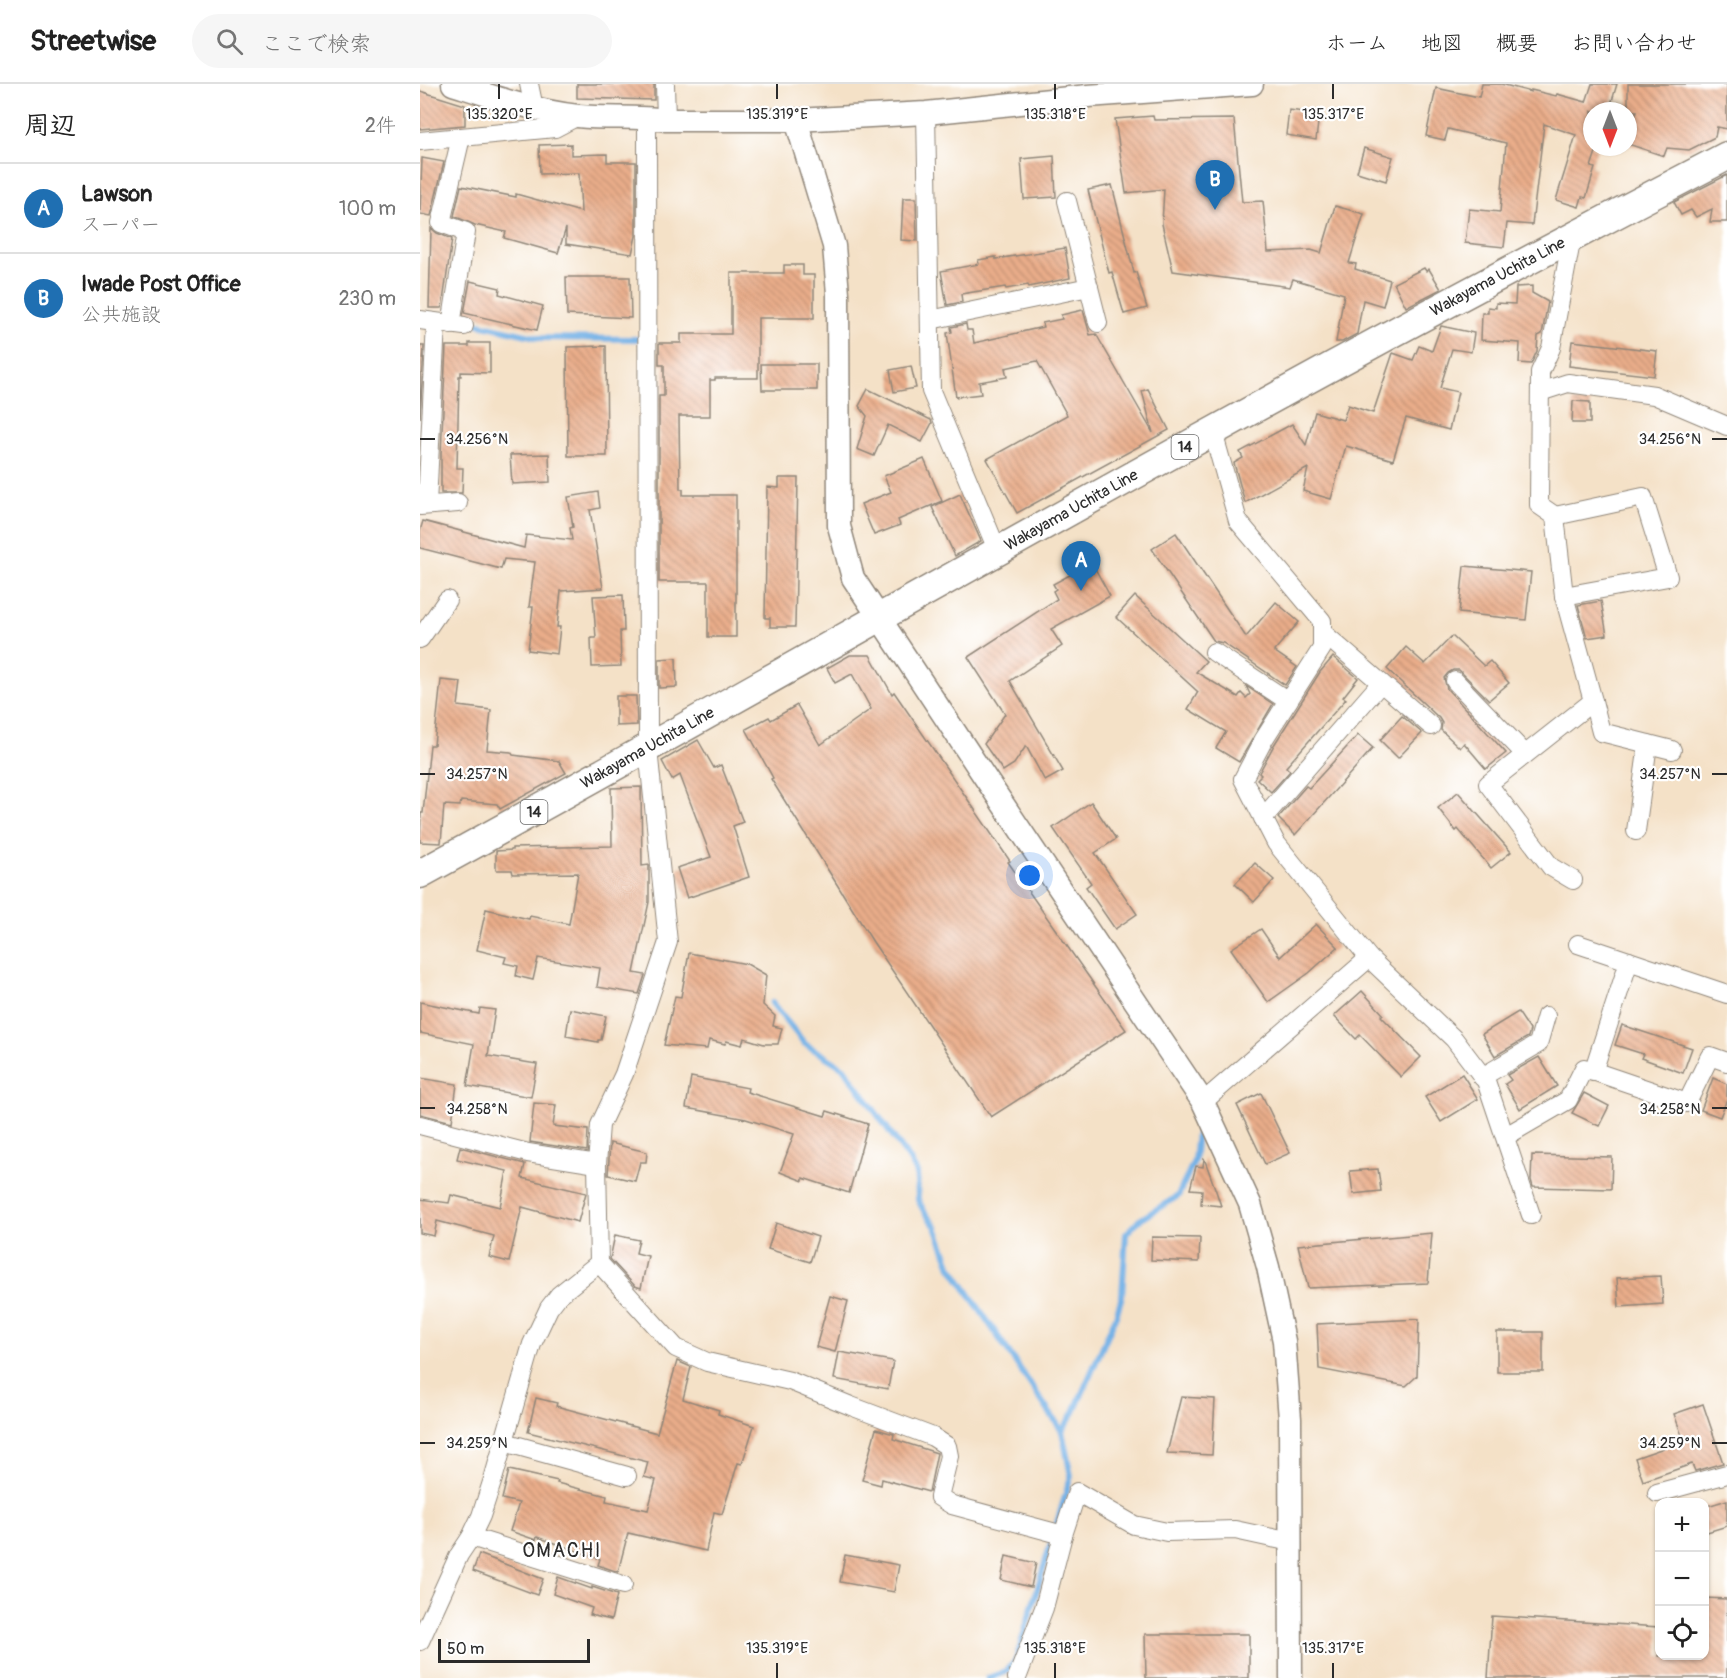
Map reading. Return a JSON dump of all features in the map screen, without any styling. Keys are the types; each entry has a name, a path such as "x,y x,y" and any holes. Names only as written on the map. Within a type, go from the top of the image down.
{"main road":[{"name":"Wakayama Uchita Line","path":"420,874 648,749 1213,432 1572,237 1727,156"}],"street":[{"path":"453,84 511,103 578,116 796,120 926,113 1088,90 1252,84"},
{"path":"529,84 534,108"},
{"path":"665,84 656,119 648,749 668,942 624,1074 600,1125 597,1164 599,1263 676,1348 707,1362 790,1381 933,1437 947,1446 949,1456 939,1497 952,1505 1063,1534"},
{"path":"926,113 932,391 998,552"},
{"path":"420,141 555,128 578,116"},
{"path":"796,120 834,246 838,294 839,526 853,578 1203,1102 1250,1204 1268,1267 1284,1341 1290,1419 1291,1678"},
{"path":"458,503 424,505 443,324 466,232 441,224 461,137"},
{"path":"1067,201 1098,323"},
{"path":"1564,596 1668,577 1643,497 1555,516 1539,506 1540,372 1551,348 1572,237"},
{"path":"930,320 1089,287"},
{"path":"1540,392 1568,383 1654,395 1727,426"},
{"path":"1213,432 1238,521 1322,621 1322,648 1264,739 1243,779 1276,843 1369,958 1454,1039 1482,1077 1506,1136 1532,1215"},
{"path":"1555,516 1564,596 1601,732 1672,750"},
{"path":"420,639 447,600"},
{"path":"1322,632 1431,726"},
{"path":"1215,652 1288,701"},
{"path":"1455,681 1525,754"},
{"path":"1263,818 1381,683"},
{"path":"1573,880 1551,867 1488,784 1593,701"},
{"path":"1636,831 1648,744"},
{"path":"1578,944 1727,994"},
{"path":"1203,1102 1369,958"},
{"path":"1593,1072 1629,962"},
{"path":"1482,1077 1538,1044 1546,1016"},
{"path":"1506,1136 1568,1100 1584,1068 1687,1103 1710,1056 1727,1062"},
{"path":"420,1125 528,1154 597,1164"},
{"path":"420,1641 459,1555 481,1516 532,1344 549,1308 559,1295 599,1263"},
{"path":"504,1442 627,1476"},
{"path":"1657,1493 1727,1474"},
{"path":"1017,1678 1044,1608 1063,1534 1077,1492 1134,1525 1167,1532 1235,1530 1291,1542"},
{"path":"471,1537 623,1585"}],"building":[{"path":"577,84 654,84 654,100 577,98"},
{"path":"1482,84 1501,84 1531,92 1531,90 1556,96 1557,94 1586,102 1583,102 1583,156 1595,156 1591,167 1595,168 1586,198 1582,197 1579,207 1556,200 1576,135 1544,124 1532,225 1507,223 1504,247 1465,243 1469,209 1500,212 1506,143 1448,129 1445,140 1426,136 1436,88 1479,97"},
{"path":"1592,84 1617,84 1612,102 1586,102"},
{"path":"1628,84 1727,84 1727,129 1717,127 1715,137 1689,150 1667,148 1664,156 1637,147 1637,102 1628,102"},
{"path":"420,91 465,105 465,125 420,129"},
{"path":"1289,110 1319,114 1316,140 1286,135"},
{"path":"1153,116 1154,120 1234,119 1242,202 1263,201 1268,252 1311,250 1321,253 1335,206 1364,214 1349,263 1356,264 1355,269 1390,280 1383,306 1363,300 1357,334 1342,342 1336,342 1344,294 1293,279 1290,287 1173,271 1162,224 1164,189 1126,193 1115,119"},
{"path":"571,144 571,155 607,154 607,162 636,162 636,236 632,254 566,244 566,228 558,253 504,238 506,232 475,225 454,216 461,186 516,197 516,194 581,212 579,173 540,174 539,145"},
{"path":"1364,148 1393,157 1386,181 1357,172"},
{"path":"1054,156 1056,197 1024,199 1021,159"},
{"path":"422,158 444,162 431,216 420,214"},
{"path":"1727,175 1727,222 1710,222 1712,209 1696,217 1691,210 1681,215 1674,202"},
{"path":"1112,185 1134,273 1136,272 1147,308 1124,314 1112,272 1109,273 1088,190"},
{"path":"903,198 916,198 917,241 901,240"},
{"path":"431,228 452,239 442,308 429,308"},
{"path":"1065,248 1070,278 1029,287 1028,285 1006,289 1005,287 961,294 962,302 947,305 941,271 979,264 978,260"},
{"path":"784,265 803,265 803,275 814,275 814,318 758,318 758,378 710,380 710,416 679,416 680,489 683,489 683,495 736,495 736,637 708,637 708,582 659,582 659,396 664,396 664,365 659,365 659,343 681,343 681,334 731,334 731,273 784,273"},
{"path":"1424,268 1426,271 1429,269 1441,289 1406,307 1394,283"},
{"path":"566,277 630,277 631,318 567,315"},
{"path":"470,281 500,288 499,294 543,306 537,330 464,313"},
{"path":"1532,286 1532,293 1548,302 1542,334 1538,336 1537,351 1531,364 1519,363 1520,343 1481,340 1482,313 1488,313 1488,307 1496,308 1496,303 1515,304 1516,287"},
{"path":"1083,310 1090,335 1096,334 1153,433 1142,391 1148,389 1169,430 1017,513 987,459 1067,415 1037,361 1005,368 1007,377 979,382 981,394 956,397 947,333 952,332 951,327 966,324 967,330 972,330 974,343 1043,327 1042,323 1062,319 1061,315"},
{"path":"1441,326 1474,333 1471,352 1452,349 1440,388 1458,392 1449,430 1406,418 1393,460 1346,446 1331,499 1303,491 1308,468 1245,503 1234,463 1243,458 1240,452 1292,424 1306,445 1315,412 1343,420 1348,405 1373,413 1393,353 1413,360 1419,346 1432,351"},
{"path":"1572,341 1657,351 1654,376 1569,366"},
{"path":"469,343 490,343 490,373 461,372 459,376 457,468 463,468 462,493 441,493 446,346 469,346"},
{"path":"420,346 424,346 420,418"},
{"path":"606,346 607,456 568,456 567,347"},
{"path":"761,364 817,364 817,390 762,390"},
{"path":"911,366 916,388 894,392 890,370"},
{"path":"868,389 931,420 932,423 922,442 888,425 874,456 857,449 867,416 859,406"},
{"path":"1573,401 1590,402 1590,423 1572,423"},
{"path":"549,454 550,482 512,484 510,455"},
{"path":"924,459 942,501 898,520 900,525 874,535 861,504 891,492 884,476"},
{"path":"779,478 798,478 795,627 770,627 770,618 765,618 767,487 779,488"},
{"path":"598,492 600,508 590,510 603,588 561,591 557,654 528,650 533,607 529,607 535,562 504,559 501,569 420,548 420,531 423,521 524,548 526,535 572,540 570,528 573,527 568,497"},
{"path":"960,494 981,541 955,556 932,507"},
{"path":"1176,533 1246,637 1276,602 1299,622 1274,651 1297,667 1285,685 1223,643 1214,641 1152,549"},
{"path":"1092,563 1110,596 1051,629 1062,646 1010,681 1063,771 1045,781 1026,746 1014,764 1003,771 984,744 1005,714 968,657 1057,599 1053,591 1056,589 1053,584"},
{"path":"1464,566 1531,572 1526,620 1459,613"},
{"path":"623,595 624,631 620,631 621,666 592,667 591,638 596,638 593,596"},
{"path":"1135,596 1206,661 1196,672 1238,697 1241,693 1246,698 1250,694 1246,686 1273,704 1239,762 1216,748 1226,732 1188,709 1198,692 1116,617"},
{"path":"1601,601 1607,635 1587,638 1578,605"},
{"path":"1452,636 1484,666 1490,661 1509,683 1489,700 1459,670 1453,670 1444,678 1447,689 1506,753 1486,769 1464,743 1460,748 1441,730 1442,723 1439,718 1387,669 1406,647 1425,664"},
{"path":"850,655 870,655 892,694 894,692 1010,861 1008,862 1126,1030 991,1117 873,942 771,779 773,778 746,729 769,717 771,720 797,705 820,745 871,709 852,674 835,683 827,668"},
{"path":"1333,657 1358,678 1343,697 1346,699 1286,767 1290,771 1271,792 1257,779 1261,775 1259,773 1320,672"},
{"path":"676,658 677,687 659,688 659,659"},
{"path":"441,680 461,682 458,706 491,710 487,750 559,761 566,773 500,809 497,804 461,801 460,806 444,805 441,843 420,842 421,813 423,813 430,745 434,745"},
{"path":"616,696 636,696 637,725 616,726"},
{"path":"1402,716 1422,733 1398,758 1380,740"},
{"path":"1358,735 1373,748 1295,835 1278,818 1306,786 1309,788"},
{"path":"698,740 714,768 721,765 743,822 733,826 749,877 687,898 677,868 711,857 680,775 672,780 662,761"},
{"path":"641,787 642,866 649,865 649,902 634,973 645,975 639,994 597,987 600,968 538,958 533,980 516,976 518,966 504,963 506,957 477,950 486,909 529,919 530,916 569,924 578,873 513,874 512,870 496,870 496,851 512,850 512,848 612,846 611,788"},
{"path":"1458,792 1511,852 1491,868 1438,808"},
{"path":"1091,802 1116,839 1095,853 1137,914 1115,929 1086,887 1091,883 1053,828"},
{"path":"1255,863 1274,880 1254,902 1235,884"},
{"path":"1316,924 1338,947 1309,973 1268,1002 1231,949 1261,929 1280,957"},
{"path":"689,953 747,964 766,975 763,1005 775,1016 773,1026 782,1028 778,1044 764,1044 744,1038 742,1045 709,1040 707,1049 664,1045 675,996 681,997"},
{"path":"1362,991 1383,1014 1381,1016 1421,1057 1401,1077 1360,1035 1356,1039 1334,1016"},
{"path":"420,1002 479,1014 480,1008 495,1010 488,1056 537,1064 531,1097 467,1086 474,1044 420,1033"},
{"path":"570,1009 606,1016 601,1040 598,1042 566,1036"},
{"path":"1518,1012 1530,1030 1528,1037 1495,1056 1482,1034"},
{"path":"1622,1025 1692,1048 1683,1073 1641,1058 1643,1054 1615,1045"},
{"path":"1539,1057 1557,1086 1520,1109 1505,1084 1511,1080 1507,1075"},
{"path":"1462,1074 1478,1099 1441,1122 1425,1097"},
{"path":"691,1077 748,1088 747,1092 825,1116 827,1111 868,1124 849,1193 803,1178 803,1181 780,1172 794,1134 746,1119 686,1108"},
{"path":"420,1078 457,1084 452,1122 420,1114"},
{"path":"1713,1078 1727,1084 1727,1099 1720,1117 1701,1110"},
{"path":"1261,1093 1290,1153 1265,1164 1237,1105"},
{"path":"1584,1093 1609,1106 1599,1126 1572,1113"},
{"path":"534,1103 556,1105 553,1126 588,1130 587,1151 530,1142"},
{"path":"610,1143 647,1152 646,1162 640,1162 635,1181 608,1175"},
{"path":"460,1147 525,1164 522,1178 586,1193 578,1222 522,1207 509,1262 489,1257 494,1236 437,1221 434,1236 420,1233 420,1199 449,1203 451,1195 500,1207 507,1171 457,1159"},
{"path":"1532,1155 1612,1157 1611,1189 1533,1187"},
{"path":"1204,1158 1221,1206 1201,1204 1202,1190 1190,1189 1196,1166 1203,1167"},
{"path":"1378,1169 1381,1191 1353,1194 1350,1171"},
{"path":"776,1223 818,1237 810,1262 768,1249"},
{"path":"1432,1233 1428,1283 1308,1288 1298,1245"},
{"path":"615,1235 639,1240 636,1253 648,1256 641,1288 635,1286 610,1259"},
{"path":"1152,1237 1200,1238 1199,1262 1151,1260"},
{"path":"1661,1276 1663,1304 1619,1307 1617,1278"},
{"path":"830,1296 848,1301 835,1352 816,1347"},
{"path":"1419,1319 1417,1376 1406,1386 1319,1369 1317,1324"},
{"path":"1497,1332 1543,1332 1543,1372 1497,1372"},
{"path":"839,1352 893,1361 888,1389 834,1379"},
{"path":"677,1361 691,1367 683,1399 719,1410 718,1414 754,1426 742,1464 738,1463 722,1514 714,1512 706,1551 628,1533 618,1572 598,1565 600,1559 537,1537 536,1540 510,1531 519,1503 502,1499 509,1470 558,1481 557,1483 607,1496 606,1501 648,1510 656,1480 644,1477 648,1462 528,1432 536,1398 557,1403 556,1406 657,1433"},
{"path":"1181,1397 1215,1399 1212,1455 1167,1453"},
{"path":"1703,1404 1723,1463 1695,1471 1692,1464 1643,1481 1635,1458 1684,1441 1674,1414"},
{"path":"876,1429 894,1434 893,1439 937,1453 929,1492 882,1479 881,1485 862,1480"},
{"path":"1727,1500 1727,1526 1709,1531 1709,1505"},
{"path":"479,1554 543,1579 537,1595 473,1571"},
{"path":"845,1555 899,1565 894,1592 840,1582"},
{"path":"1006,1556 1036,1563 1031,1587 1001,1580"},
{"path":"558,1577 617,1595 611,1620 590,1615 592,1608 553,1594"},
{"path":"1709,1598 1727,1599 1727,1678 1488,1678 1492,1616 1655,1627 1655,1660 1709,1660"},
{"path":"1145,1634 1249,1634 1249,1678 1146,1678"}],"waterway":[{"path":"466,321 540,338 637,339"},
{"path":"772,1003 805,1044 844,1068 910,1160 917,1173 918,1200 936,1227 951,1267 1062,1431 1071,1476 1016,1660 1007,1671 988,1678"},
{"path":"1062,1431 1074,1412 1116,1316 1122,1296 1126,1234 1138,1221 1178,1196 1194,1161 1197,1133"}],"place":[{"name":"Iwade Post Office","path":"1215,210"},
{"name":"Lawson","path":"1081,591"}],"district":[{"name":"OMACHI","path":"562,1550"}]}
